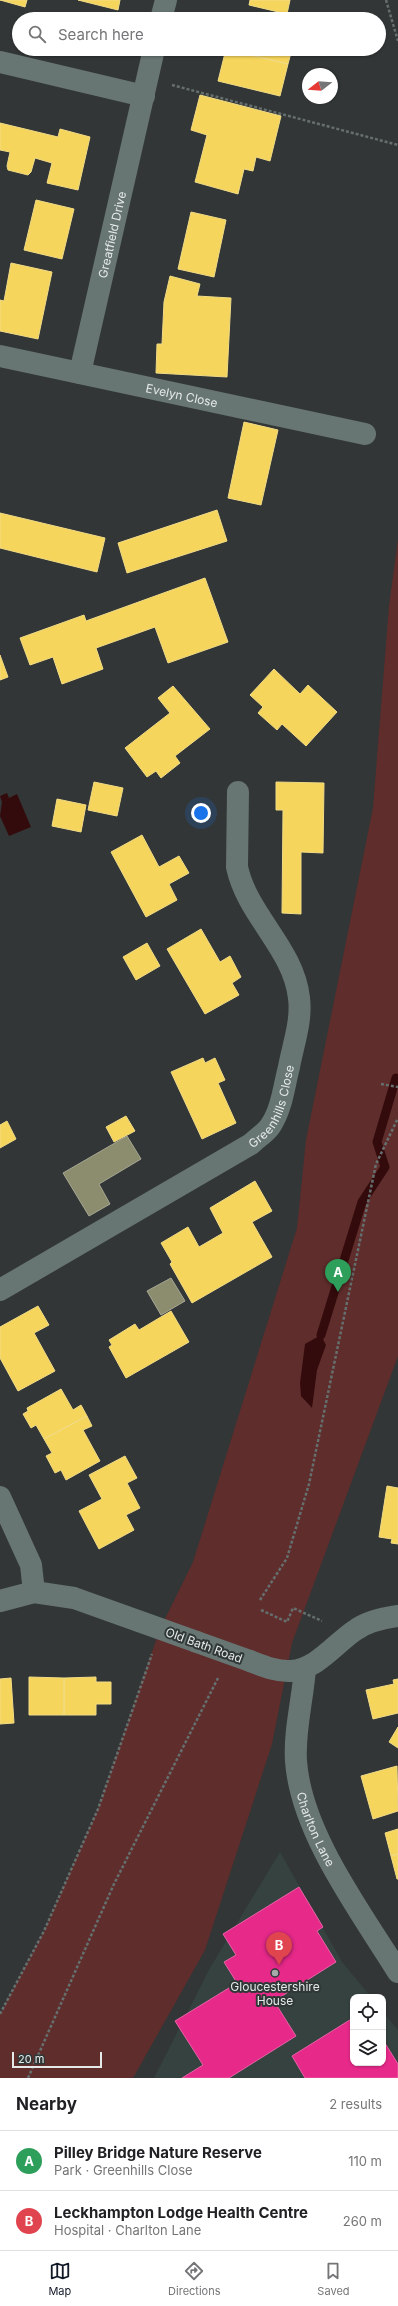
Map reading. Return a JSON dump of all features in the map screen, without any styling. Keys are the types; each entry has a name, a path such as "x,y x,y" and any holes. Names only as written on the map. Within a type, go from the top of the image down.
{"street":[{"path":"163,12 166,0"},
{"name":"Greatfield Drive","path":"80,372 153,56"},
{"path":"0,62 144,96"},
{"name":"Evelyn Close","path":"0,356 365,434"},
{"name":"Greenhills Close","path":"0,1290 251,1144 271,1126 281,1103 299,1016 299,997 287,962 247,895 239,877 237,867 238,792"},
{"path":"0,1497 31,1564 34,1592"},
{"name":"Old Bath Road","path":"0,1601 34,1592 74,1598 280,1671 305,1668 318,1660 358,1628 375,1620 398,1616"},
{"name":"Charlton Lane","path":"305,1668 296,1760 304,1808 340,1877 398,1972"}],"path":[{"path":"386,0 398,41"},
{"path":"144,96 169,84 398,145"},
{"path":"381,1084 398,1088"},
{"path":"260,1600 287,1558 309,1484 371,1188 381,1154 398,1118"},
{"path":"261,1610 287,1622 293,1608 328,1624"},
{"path":"0,2014 44,1931 98,1809 160,1629"},
{"path":"28,2078 114,1884 219,1675"}],"shaded area":[{"path":"398,539 398,1356 292,1643 272,1744 205,1950 133,2078 0,2078 0,2014 44,1931 98,1809 160,1629 193,1562 297,1228 306,1140 373,808 389,606"},
{"path":"7,793 9,798 17,794 31,827 9,836 0,816 2,802 0,796"},
{"path":"321,1335 326,1345 317,1370 312,1408 301,1396 300,1383 305,1344"},
{"path":"280,1852 342,1962 369,1994 350,1994 350,2066 386,2066 386,2016 398,2030 398,2078 154,2078 210,1968"}],"building: Homes":[{"path":"0,0 27,0 25,7"},
{"path":"78,0 120,0 118,10"},
{"path":"250,0 290,0 287,12 279,12 249,5"},
{"path":"224,56 255,56 288,64 280,96 218,81"},
{"path":"255,56 290,56 288,64"},
{"path":"200,95 281,116 270,161 256,157 253,171 244,169 238,194 195,182 207,135 191,130"},
{"path":"0,123 58,137 60,129 90,137 78,190 47,183 52,163 35,158 31,172 28,175 8,170 7,166 10,152 0,150"},
{"path":"36,200 74,209 62,259 24,250"},
{"path":"191,212 226,220 214,277 178,269"},
{"path":"11,263 52,272 38,339 0,331 0,300 4,301"},
{"path":"170,276 200,284 197,296 231,298 227,377 156,373 157,344 162,344 164,302"},
{"path":"244,422 278,430 261,505 228,498"},
{"path":"217,510 227,541 127,573 118,543"},
{"path":"0,513 105,538 97,572 0,548"},
{"path":"205,578 228,642 168,663 155,627 96,648 103,669 62,684 53,657 30,665 20,638 84,615 86,621"},
{"path":"0,655 8,677 0,680"},
{"path":"274,669 300,694 308,685 337,712 306,746 282,724 277,730 258,713 263,707 250,695"},
{"path":"173,686 210,729 175,756 180,763 161,778 156,771 147,777 125,748 170,713 158,698"},
{"path":"94,782 123,788 117,816 88,810"},
{"path":"276,782 324,783 323,853 301,852 301,914 282,913 283,810 276,810"},
{"path":"57,799 86,805 81,832 52,826"},
{"path":"142,835 159,867 179,856 189,873 169,884 177,900 146,917 111,852"},
{"path":"201,929 220,962 230,956 241,977 232,983 239,995 205,1014 167,949"},
{"path":"147,943 160,966 136,980 123,957"},
{"path":"203,1058 205,1063 215,1058 225,1080 218,1083 236,1123 202,1139 171,1072"},
{"path":"126,1116 135,1131 114,1142 106,1127"},
{"path":"7,1121 16,1139 0,1148 0,1125"},
{"path":"255,1181 272,1211 252,1222 272,1257 192,1303 170,1264 172,1262 161,1243 188,1227 199,1247 223,1233 210,1208"},
{"path":"38,1306 49,1325 34,1333 55,1371 18,1391 0,1358 0,1327"},
{"path":"171,1311 189,1342 126,1378 109,1347 112,1345 109,1340 135,1324 139,1330"},
{"path":"61,1389 73,1410 81,1405 87,1416 44,1439 36,1425 31,1428 23,1414 28,1411 27,1408"},
{"path":"87,1416 92,1426 83,1430 100,1461 66,1480 61,1470 55,1473 46,1456 52,1453 44,1439"},
{"path":"125,1456 137,1478 127,1483 140,1508 126,1515 134,1530 99,1549 79,1511 102,1499 89,1475"},
{"path":"387,1486 398,1488 398,1544 391,1543 392,1539 379,1537"},
{"path":"29,1677 64,1678 64,1715 29,1715"},
{"path":"96,1677 96,1682 111,1682 111,1704 96,1704 96,1715 64,1715 64,1678"},
{"path":"11,1678 14,1723 0,1724 0,1679"},
{"path":"398,1679 398,1713 373,1719 366,1690 394,1684 393,1680"},
{"path":"398,1727 398,1748 389,1742"},
{"path":"397,1766 398,1811 373,1819 361,1776"},
{"path":"398,1829 398,1854 391,1856 385,1833"},
{"path":"398,1854 398,1879 397,1879 391,1856"}],"building: Health":[{"name":"Gloucestershire House","path":"299,1887 323,1927 317,1931 336,1962 274,2001 296,2036 229,2078 182,2078 203,2065 175,2021 237,1983 224,1962 236,1955 223,1934"},
{"name":"Gloucestershire House","path":"350,2020 350,2066 386,2066 386,2045 398,2064 398,2078 305,2078 292,2056"}],"building: Industry":[{"path":"127,1136 141,1159 99,1184 110,1204 89,1216 63,1173"},
{"path":"171,1278 185,1301 161,1315 147,1291"}],"waterway":[{"path":"321,1335 362,1202 385,1167 377,1142 396,1078"}],"place":[{"name":"Pilley Bridge Nature Reserve","path":"338,1292"},
{"name":"Leckhampton Lodge Health Centre","path":"279,1965"},
{"name":"Gloucestershire House","path":"275,1973"}]}
